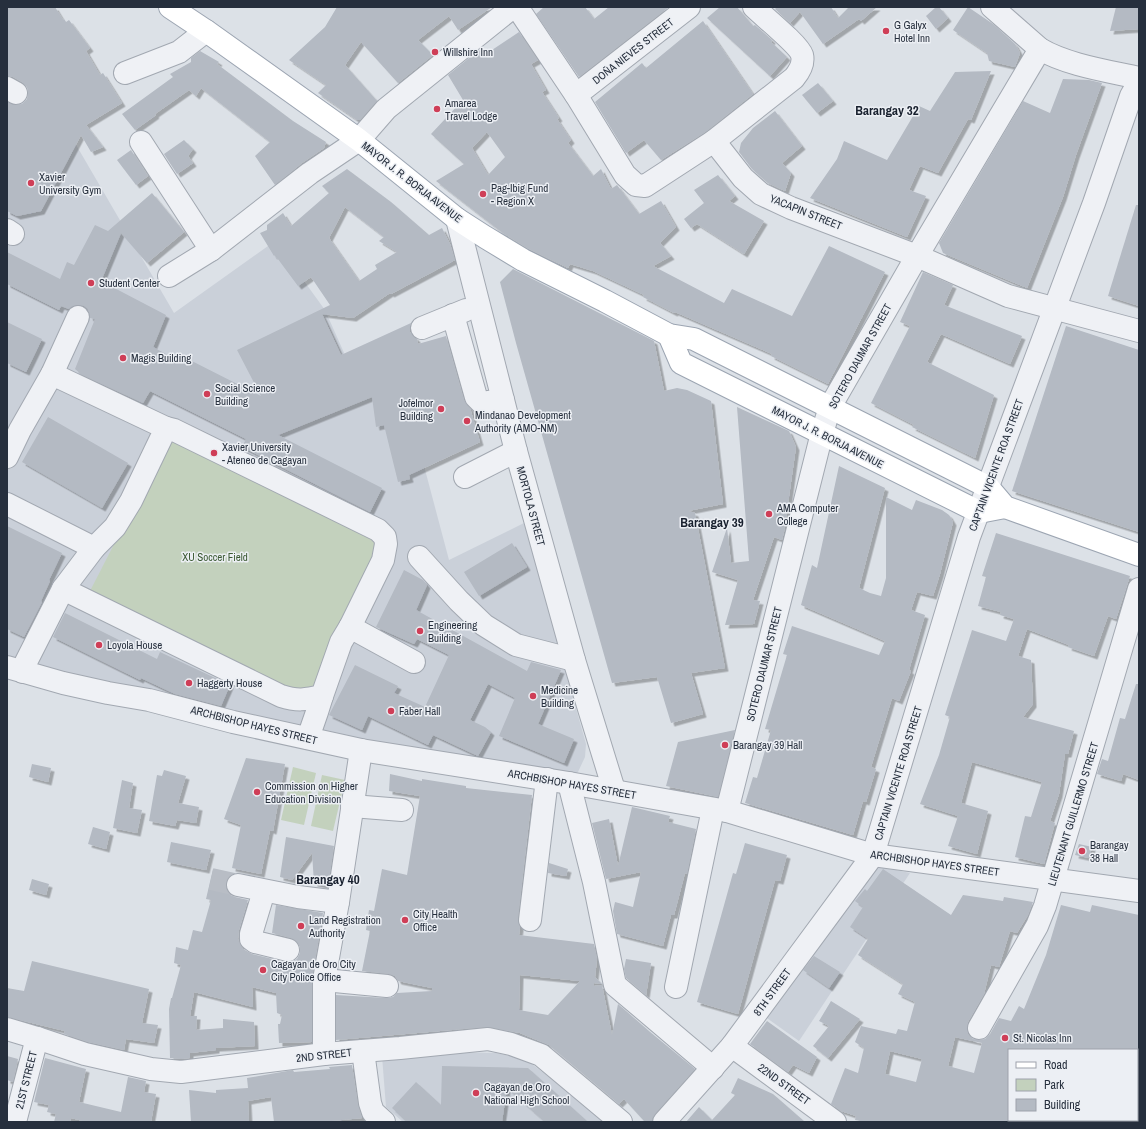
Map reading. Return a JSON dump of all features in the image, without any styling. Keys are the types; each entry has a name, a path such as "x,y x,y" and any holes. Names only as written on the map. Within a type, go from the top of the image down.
{"main road":[{"name":"MAYOR J. R. BORJA AVENUE","path":"170,7 358,140 458,219 523,260 669,335 694,339 988,487 1005,507 1139,555"},
{"name":"MAYOR J. R. BORJA AVENUE","path":"669,335 681,363 979,512"},
{"path":"979,512 1005,507"}],"street":[{"path":"169,276 211,250 310,173 358,140 386,109 513,7"},
{"path":"517,7 576,95 625,174 636,185 645,186 714,141 794,78 799,70 802,62 802,54 796,46 754,7"},
{"name":"DOÑA NIEVES STREET","path":"576,95 689,7"},
{"path":"992,7 1040,49 1049,54 1072,62 1139,78"},
{"path":"125,74 179,52 206,31"},
{"name":"SOTERO DAUMAR STREET","path":"676,986 720,810 830,407 917,256 1040,49"},
{"name":"CAPTAIN VICENTE ROA STREET","path":"873,855 969,537 1094,203 1131,96 1139,82"},
{"name":"YACAPIN STREET","path":"714,141 743,178 761,194 791,208 917,256 1008,296 1054,307 1139,331"},
{"path":"141,142 211,250"},
{"name":"MORTOLA STREET","path":"458,219 516,451 574,660 614,790"},
{"path":"422,328 480,305"},
{"path":"452,315 476,398 482,403 503,400"},
{"path":"7,456 13,426 52,374 78,317"},
{"path":"52,374 166,428 174,430 378,530 385,537 386,544 383,560 341,642 308,738"},
{"path":"15,669 26,662 63,589 94,548 115,527 131,501 166,428"},
{"path":"465,477 516,451"},
{"path":"7,504 94,548"},
{"path":"418,557 484,626 516,645 574,660"},
{"path":"63,589 281,696 294,700 322,696"},
{"name":"LIEUTENANT GUILLERMO STREET","path":"979,1028 1037,926 1053,879 1139,589"},
{"path":"350,627 414,662"},
{"name":"ARCHBISHOP HAYES STREET","path":"15,669 63,683 149,700 233,722 361,750 614,790 720,810 873,855 1139,891"},
{"path":"324,1054 324,980 338,902 361,750"},
{"path":"530,920 547,779"},
{"path":"569,783 594,882 615,985 713,1068"},
{"path":"352,806 402,810"},
{"name":"8TH STREET","path":"664,1122 732,1046 873,855"},
{"path":"238,885 264,891 338,902"},
{"path":"264,891 251,934 251,939 255,942 288,950"},
{"path":"324,980 387,986"},
{"name":"2ND STREET","path":"7,1030 85,1054 151,1069 181,1072 324,1054 488,1039 511,1044 541,1055 621,1122"},
{"name":"21ST STREET","path":"15,1122 37,1038"},
{"name":"22ND STREET","path":"732,1046 835,1122"},
{"path":"363,1051 370,1103 373,1112 384,1122"}],"shaded area":[{"name":"Xavier University - Ateneo de Cagayan","path":"7,93 59,123 75,143 174,313 275,241 325,310 357,382 398,368 449,560 524,523 586,744 585,757 578,772 571,777 219,714 7,657"},
{"path":"873,865 910,873 799,1041 764,1016"},
{"name":"Cagayan de Oro National High School","path":"449,1052 496,1053 525,1059 552,1079 603,1122 403,1122 386,1107 382,1056"}],"green space":[{"name":"XU Soccer Field","path":"185,439 380,535 380,545 310,694 298,699 90,591 162,451 171,442"},
{"path":"293,767 316,773 304,825 281,820"},
{"path":"322,775 345,780 333,831 311,826"}],"building":[{"path":"7,7 55,7 63,20 64,19 66,22 69,20 90,48 86,51 100,75 103,73 122,103 86,125 103,147 91,152 81,135 41,211 17,216 7,211 7,102 16,105 22,104 27,99 28,92 27,87 22,82 13,77 7,76"},
{"path":"337,7 492,7 458,30 449,16 418,40 433,55 398,83 361,42 345,65 377,101 360,120 357,120 318,93 326,85 289,60 325,27"},
{"path":"544,7 585,7 594,19 609,7 669,7 579,77 536,14"},
{"path":"720,7 737,7 753,26 755,25 772,40 771,42 787,57 770,76 707,18"},
{"path":"777,7 831,7 838,18 848,8 847,7 877,7 861,21 859,19 823,44 800,12 790,23 775,9"},
{"path":"936,7 939,7 948,18 936,29 926,16"},
{"path":"968,7 993,24 1015,44 1020,53 1015,67 989,61 987,53 953,30"},
{"path":"1116,7 1139,7 1139,29 1110,31"},
{"path":"703,21 753,94 707,131 661,160 644,140 626,153 595,102 642,63 646,68"},
{"path":"519,32 538,60 531,64 546,90 542,92 571,140 568,143 593,176 601,169 611,189 617,185 639,214 661,201 676,227 660,243 671,256 653,266 724,303 732,289 792,316 829,246 885,272 828,384 771,356 772,354 675,312 674,313 643,297 644,295 593,271 570,264 568,268 529,249 503,233 436,181 464,164 431,134 460,103 459,102 463,100 448,75 479,50 483,56","holes":["487,132 505,157 488,175 472,148"]},
{"path":"200,51 219,62 217,64 293,121 326,142 324,148 302,163 275,185 255,156 270,142 201,88 196,96 189,90 135,130 122,114 173,77 170,74 191,62 191,58"},
{"path":"991,71 971,120 968,119 938,173 920,166 909,190 926,196 907,237 810,198 837,159 844,141 887,160 919,106 930,111 955,72"},
{"path":"1063,79 1089,80 1102,83 1076,155 1063,197 1027,288 943,253 939,243 1023,101 1050,113"},
{"path":"818,83 833,101 817,113 802,95"},
{"path":"775,111 802,146 782,163 791,173 785,191 768,183 752,169 739,152 741,143 753,128"},
{"path":"184,140 193,149 188,156 193,163 177,174 164,154"},
{"path":"131,150 148,176 136,185 117,160"},
{"path":"347,169 391,202 429,235 442,228 450,244 455,260 391,294 390,293 353,318 322,314 341,355 411,323 410,332 417,339 418,344 446,336 464,400 470,408 480,442 409,475 410,479 398,482 384,425 376,427 372,397 278,435 382,488 370,512 242,447 246,439 150,391 143,403 82,375 75,369 95,319 90,318 88,309 84,306 77,305 69,309 61,306 59,310 7,284 7,252 60,279 67,262 74,265 95,225 108,231 152,193 184,232 147,263 121,233 101,281 166,315 153,347 175,359 178,354 261,396 237,350 330,305 311,277 298,286 275,255 274,256 260,233 267,230 267,225 283,213 291,226 329,193 322,186","holes":["345,207 384,237 379,241 397,252 375,265 377,269 359,281 329,238"]},
{"path":"718,175 735,196 729,201 764,221 744,254 697,224 691,228 684,219 704,203 694,190"},
{"path":"1136,205 1139,205 1139,306 1108,296"},
{"path":"513,269 654,341 664,391 677,388 687,390 711,401 723,504 688,511 695,513 725,668 691,673 703,714 671,723 657,677 612,683 500,282"},
{"path":"923,272 953,285 944,305 1022,336 1010,364 941,334 927,362 994,395 975,458 912,427 914,425 871,403 910,326 900,322"},
{"path":"7,322 42,339 26,372 7,363"},
{"path":"1066,326 1139,350 1139,532 1012,491"},
{"path":"737,407 789,431 796,447 784,532 782,540 774,537 753,600 760,601 754,624 725,625 738,580 712,572 727,528 731,563 749,561"},
{"path":"48,417 128,463 102,508 22,462"},
{"path":"839,466 885,488 859,588 881,596 886,578 886,497 912,510 916,500 942,510 949,515 953,522 933,596 917,592 911,610 925,615 909,670 911,671 899,701 892,698 871,767 876,769 866,802 863,801 853,835 745,803 753,777 757,778 771,730 765,729 787,655 783,654 792,626 879,655 885,641 801,605 812,565 817,568"},
{"path":"7,526 62,553 49,580 50,581 41,601 42,602 24,637 7,629"},
{"path":"996,533 1130,576 1116,619 1108,616 1094,656 1068,647 1069,645 1027,629 1018,656 1031,660 1033,704 1023,717 1074,731 1068,754 1065,754 1059,794 1050,821 1055,823 1044,864 1015,857 1025,816 1031,817 1042,782 972,762 961,803 988,811 977,854 948,846 958,816 920,804 939,755 950,717 945,715 972,630 1006,641 1014,619 1000,615 1001,612 978,606 986,577 982,576"},
{"path":"512,543 527,567 479,596 464,572"},
{"path":"404,570 423,580 427,585 416,610 527,671 531,662 561,670 538,724 574,739 564,763 499,736 515,698 488,684 470,720 485,727 491,732 478,756 433,735 428,745 368,716 362,730 329,715 355,665 398,686 394,693 425,707 449,655 417,639 414,644 376,627"},
{"path":"65,613 157,659 160,652 230,685 221,706 175,694 141,678 140,680 53,637"},
{"path":"1136,684 1139,684 1139,780 1123,774 1121,781 1097,774 1102,759 1108,761 1120,718 1125,719"},
{"path":"735,730 718,797 666,786 678,742"},
{"name":"Commission on Higher Education Division","path":"246,758 285,764 273,831 270,830 261,874 232,868 241,825 224,819"},
{"path":"32,764 51,768 48,782 29,777"},
{"path":"164,770 186,776 178,803 199,807 196,823 177,820 175,826 149,821 157,775 162,776"},
{"path":"390,774 422,781 422,779 466,786 466,788 532,795 518,918 520,927 519,935 594,944 597,959 595,977 602,984 594,983 594,986 602,985 612,1035 618,1004 695,1069 655,1114 652,1122 645,1122 624,1099 619,1104 549,1045 520,1033 487,1027 336,1040 336,995 386,998 393,997 397,993 432,991 432,988 398,981 395,976 389,974 362,971 370,931 366,930 369,910 374,911 382,869 407,875 420,796 389,791","holes":["520,975 580,981 548,1015 519,1010"]},
{"path":"122,780 133,783 129,808 142,810 137,833 113,828"},
{"path":"632,807 670,816 668,822 696,829 687,874 685,873 674,915 671,915 663,946 617,934 613,911 615,902 633,907 641,872 606,879 592,823 609,819 618,866"},
{"path":"93,827 110,832 106,849 88,844"},
{"path":"286,837 334,846 328,886 314,883 312,853 292,880 280,877"},
{"path":"171,842 211,850 206,870 167,862"},
{"path":"745,843 787,855 780,881 775,880 738,1014 697,1002 733,873 736,874"},
{"name":"Barangay 38 Hall","path":"1079,844 1092,847 1089,858 1075,855"},
{"path":"549,863 568,869 566,876 548,873"},
{"path":"213,869 233,874 228,877 226,889 230,895 248,900 239,930 238,939 243,949 252,954 285,962 291,962 297,959 300,953 300,947 296,941 291,938 272,933 276,905 323,913 312,979 312,1042 279,1043 278,1024 280,1024 282,1015 277,1013 276,993 252,987 253,1007 194,992 190,1016 197,1016 196,1030 223,1028 223,1019 254,1022 255,1046 216,1048 216,1050 190,1053 190,1058 170,1058 169,1009 181,965 174,963 176,947 188,950 193,930 202,932 211,900 206,899"},
{"path":"883,869 951,915 963,895 1003,901 1004,897 1033,902 1028,915 1017,933 1010,931 999,967 991,965 984,994 968,1022 968,1034 973,1039 979,1040 985,1039 990,1034 999,1018 1011,1021 1019,1006 1024,1009 1046,955 1061,905 1090,912 1092,905 1139,915 1139,1050 1008,1049 1009,1122 866,1122 855,1120 856,1116 841,1111 831,1104 845,1068 858,1073 864,1048 855,1042 861,1026 896,1034 898,1029 907,1031 915,1002 898,994 903,984 858,955 868,939 850,927 863,907 855,901 865,889 867,891","holes":["955,1037 982,1043 974,1073 948,1066","890,1051 922,1059 916,1082 885,1074"]},
{"path":"32,879 49,884 46,895 29,890"},
{"path":"814,956 840,972 829,988 803,970"},
{"path":"626,959 651,963 646,995 626,978 624,969"},
{"path":"32,961 149,989 142,1023 158,1025 154,1043 126,1039 124,1050 88,1042 64,1034 65,1031 7,1017 7,988 24,991"},
{"path":"831,1001 860,1019 828,1058 813,1046 829,1026 819,1021"},
{"path":"767,1021 817,1057 809,1073 793,1065 788,1072 750,1044"},
{"path":"7,1056 18,1059 13,1082 7,1080"},
{"path":"45,1058 86,1069 79,1102 121,1112 128,1077 146,1081 144,1092 156,1094 151,1122 87,1122 71,1118 70,1122 54,1122 56,1114 47,1112 49,1105 34,1102"},
{"path":"352,1065 358,1105 362,1118 321,1122 274,1122 271,1097 248,1101 249,1122 191,1122 189,1090 216,1093 216,1090 248,1088 247,1078 293,1070 294,1072 330,1069 329,1067"},
{"path":"442,1066 528,1068 588,1122 545,1122 507,1088 502,1122 407,1122 392,1108 416,1082 441,1105"},
{"path":"738,1078 773,1094 805,1122 686,1122 699,1107 712,1120 735,1095 731,1093"}],"tunnel":[{"path":"211,879 238,885"}],"place":[{"name":"G Galyx Hotel Inn","path":"886,31"},
{"name":"Willshire Inn","path":"435,52"},
{"name":"Amarea Travel Lodge","path":"437,109"},
{"name":"Xavier University Gym","path":"31,183"},
{"name":"Pag-Ibig Fund - Region X","path":"483,194"},
{"name":"Student Center","path":"91,283"},
{"name":"Magis Building","path":"123,358"},
{"name":"Social Science Building","path":"207,394"},
{"name":"Jofelmor Building","path":"441,409"},
{"name":"Mindanao Development Authority (AMO-NM)","path":"467,421"},
{"name":"Xavier University - Ateneo de Cagayan","path":"214,453"},
{"name":"AMA Computer College","path":"769,514"},
{"name":"Engineering Building","path":"420,631"},
{"name":"Loyola House","path":"99,645"},
{"name":"Haggerty House","path":"189,683"},
{"name":"Medicine Building","path":"533,696"},
{"name":"Faber Hall","path":"391,711"},
{"name":"Barangay 39 Hall","path":"725,745"},
{"name":"Commission on Higher Education Division","path":"257,792"},
{"name":"Barangay 38 Hall","path":"1082,851"},
{"name":"City Health Office","path":"405,920"},
{"name":"Land Registration Authority","path":"301,926"},
{"name":"Cagayan de Oro City City Police Office","path":"263,970"},
{"name":"St. Nicolas Inn","path":"1005,1038"},
{"name":"Cagayan de Oro National High School","path":"476,1093"}],"district":[{"name":"Barangay 32","path":"887,110"},
{"name":"Barangay 39","path":"712,522"},
{"name":"Barangay 40","path":"328,879"}]}
